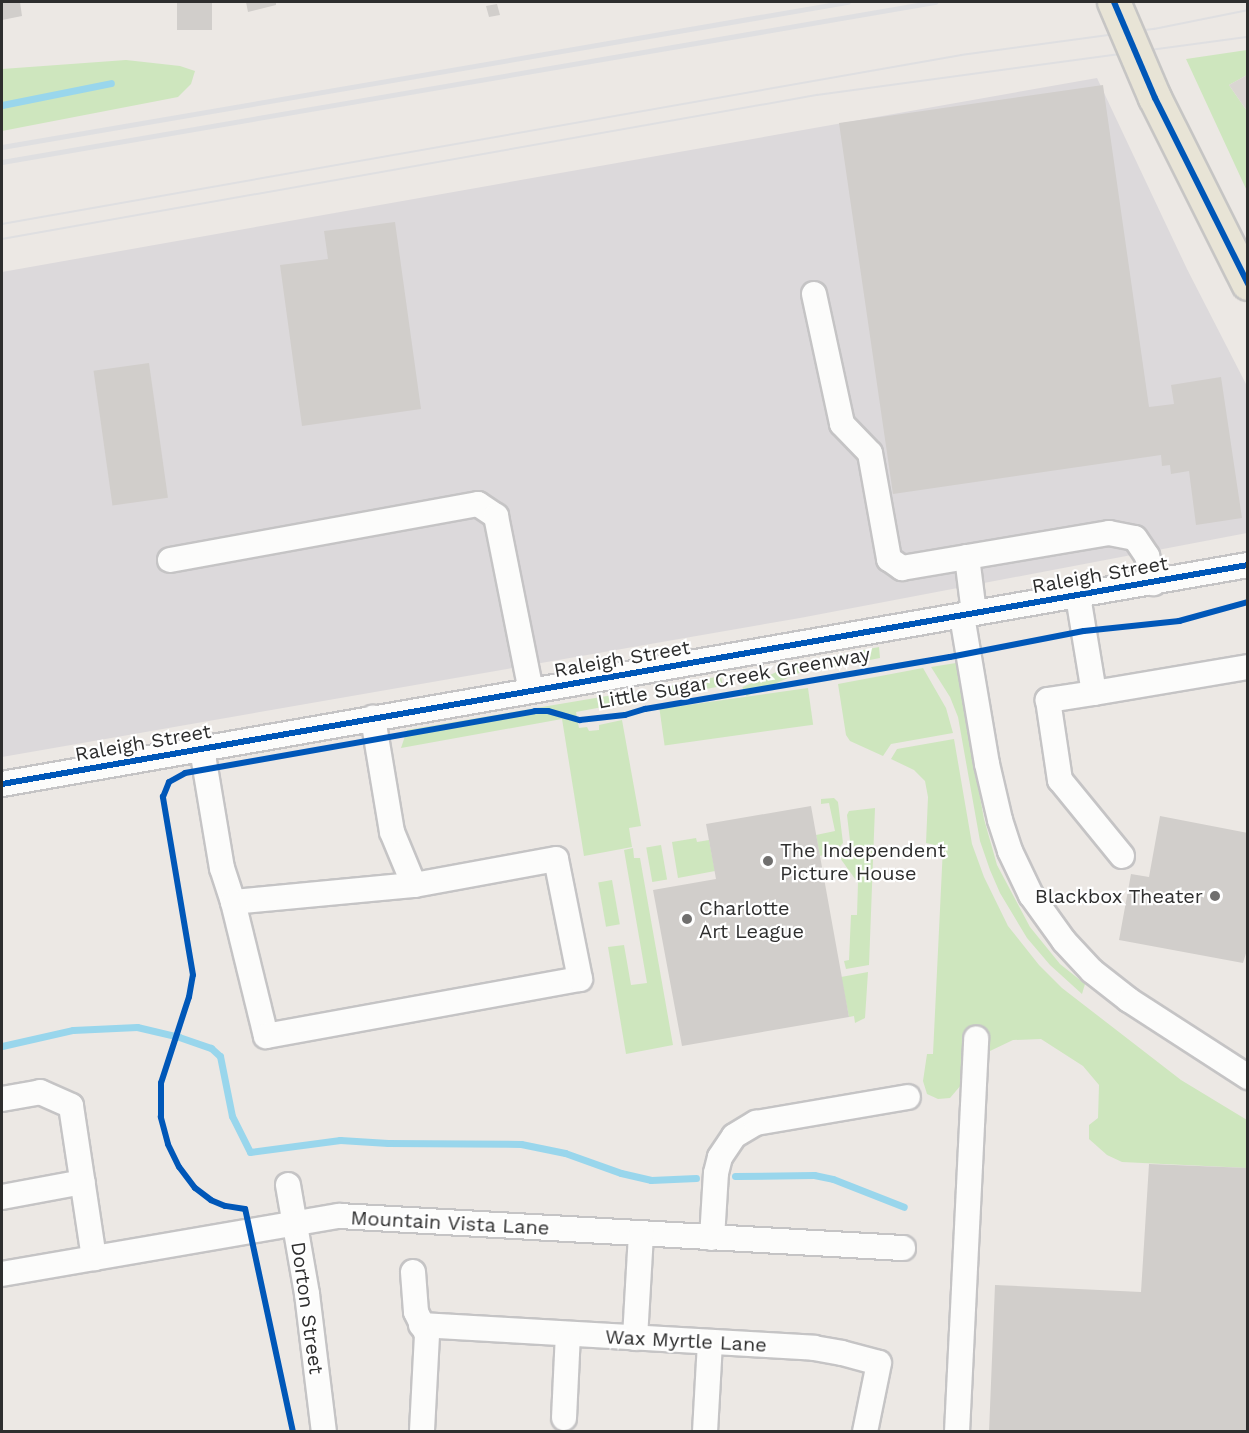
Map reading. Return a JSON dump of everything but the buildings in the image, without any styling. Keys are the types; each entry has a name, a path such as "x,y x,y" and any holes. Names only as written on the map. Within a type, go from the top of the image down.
{"main road":[{"path":"1114,2 1155,98 1248,284"}],"street":[{"path":"814,294 842,424 870,453 889,559 902,568 1109,533 1135,538 1147,556 1153,583"},
{"path":"170,560 478,504 496,516 531,691"},
{"path":"967,557 968,615 987,764 1010,852 1031,895 1064,941 1092,970 1129,1000 1248,1077"},
{"name":"Raleigh Street","path":"2,784 1248,565"},
{"path":"1078,596 1094,693"},
{"path":"1122,856 1060,780 1048,700 1248,667"},
{"path":"373,718 392,832 414,885"},
{"path":"202,749 222,868 233,902 266,1036 580,979 556,859 414,885 233,902"},
{"path":"957,1431 976,1038"},
{"path":"2,1099 40,1092 71,1106 94,1258"},
{"path":"712,1238 716,1173 720,1157 734,1136 756,1123 908,1097"},
{"path":"2,1197 83,1182"},
{"name":"Dorton Street","path":"288,1185 307,1294 324,1431"},
{"name":"Mountain Vista Lane","path":"2,1274 339,1216 903,1248"},
{"path":"635,1338 641,1233"},
{"path":"413,1272 413,1299 421,1325 427,1335 422,1431"},
{"name":"Wax Myrtle Lane","path":"421,1325 814,1348 879,1363 866,1431"},
{"path":"564,1418 568,1334"},
{"path":"705,1431 710,1342"}],"shaded area":[{"path":"1247,75 1247,111 1229,85"},
{"path":"1097,78 1187,269 1247,386 1247,533 800,618 2,757 2,272"}],"green space":[{"path":"1247,50 1247,75 1229,85 1247,111 1247,191 1186,59"},
{"path":"126,60 180,66 195,71 191,84 178,97 2,131 2,69"},
{"path":"879,647 880,658 834,667 833,661 838,655"},
{"path":"799,662 803,671 746,696 742,687"},
{"path":"956,663 984,819 997,865 1030,927 1060,964 1085,984 1082,994 1050,965 1027,938 1000,893 990,870 980,841 958,717 950,697 931,667"},
{"path":"923,668 946,708 953,733 891,744 883,756 850,741 846,735 838,684"},
{"path":"721,676 723,686 660,698 658,688"},
{"path":"808,688 813,725 665,746 659,709"},
{"path":"625,693 629,702 576,712 579,728 587,727 589,731 599,730 599,725 622,720 641,826 629,828 632,847 584,856 562,719 401,748 407,730"},
{"path":"954,739 972,844 984,877 1008,926 1039,965 1062,988 1181,1080 1247,1120 1247,1168 1122,1162 1107,1155 1089,1139 1089,1125 1098,1118 1099,1085 1083,1066 1041,1039 1013,1040 990,1051 950,1098 938,1099 927,1094 923,1081 927,1054 933,1054 943,847 926,843 928,797 925,781 914,770 891,759 897,749"},
{"path":"834,798 838,802 843,843 836,851 820,856 816,835 835,831 829,803 821,804 821,799"},
{"path":"875,808 869,965 846,969 844,961 849,960 851,915 857,915 858,883 840,858 850,841 847,815 849,811"},
{"path":"696,838 697,842 709,840 715,871 678,878 672,842"},
{"path":"661,845 667,879 652,882 646,848"},
{"path":"633,848 634,858 640,858 673,1045 626,1054 608,947 624,945 631,985 647,983 624,850"},
{"path":"612,880 620,924 606,927 598,882"},
{"path":"868,972 865,1018 855,1023 854,1016 849,1017 841,977"}],"waterway":[{"path":"2,105 111,83"},
{"path":"2,1046 73,1030 137,1027 179,1037 211,1048 220,1056 232,1116 250,1152 340,1140 388,1143 521,1144 565,1153 621,1173 651,1180 696,1178"},
{"path":"735,1176 814,1175 833,1179 904,1207"}],"tram line":[{"path":"2,224 961,55 1154,29 1248,10"},
{"path":"2,239 817,95 1248,37"}],"railway":[{"path":"2,147 848,2"},
{"path":"2,162 935,2"}],"cycle path":[{"path":"1114,2 1155,98 1248,284"},
{"name":"Little Sugar Creek Greenway","path":"2,784 1248,565"},
{"name":"Little Sugar Creek Greenway","path":"293,1432 245,1209 225,1206 211,1200 195,1188 179,1167 168,1144 161,1117 161,1083 189,997 193,975 163,797 169,782 185,773 535,711 548,711 580,720 625,715 645,709 950,657 1084,631 1179,621 1248,602"}],"place":[{"name":"The Independent Picture House","path":"768,861"},
{"name":"Blackbox Theater","path":"1215,896"},
{"name":"Charlotte Art League","path":"687,919"}]}
